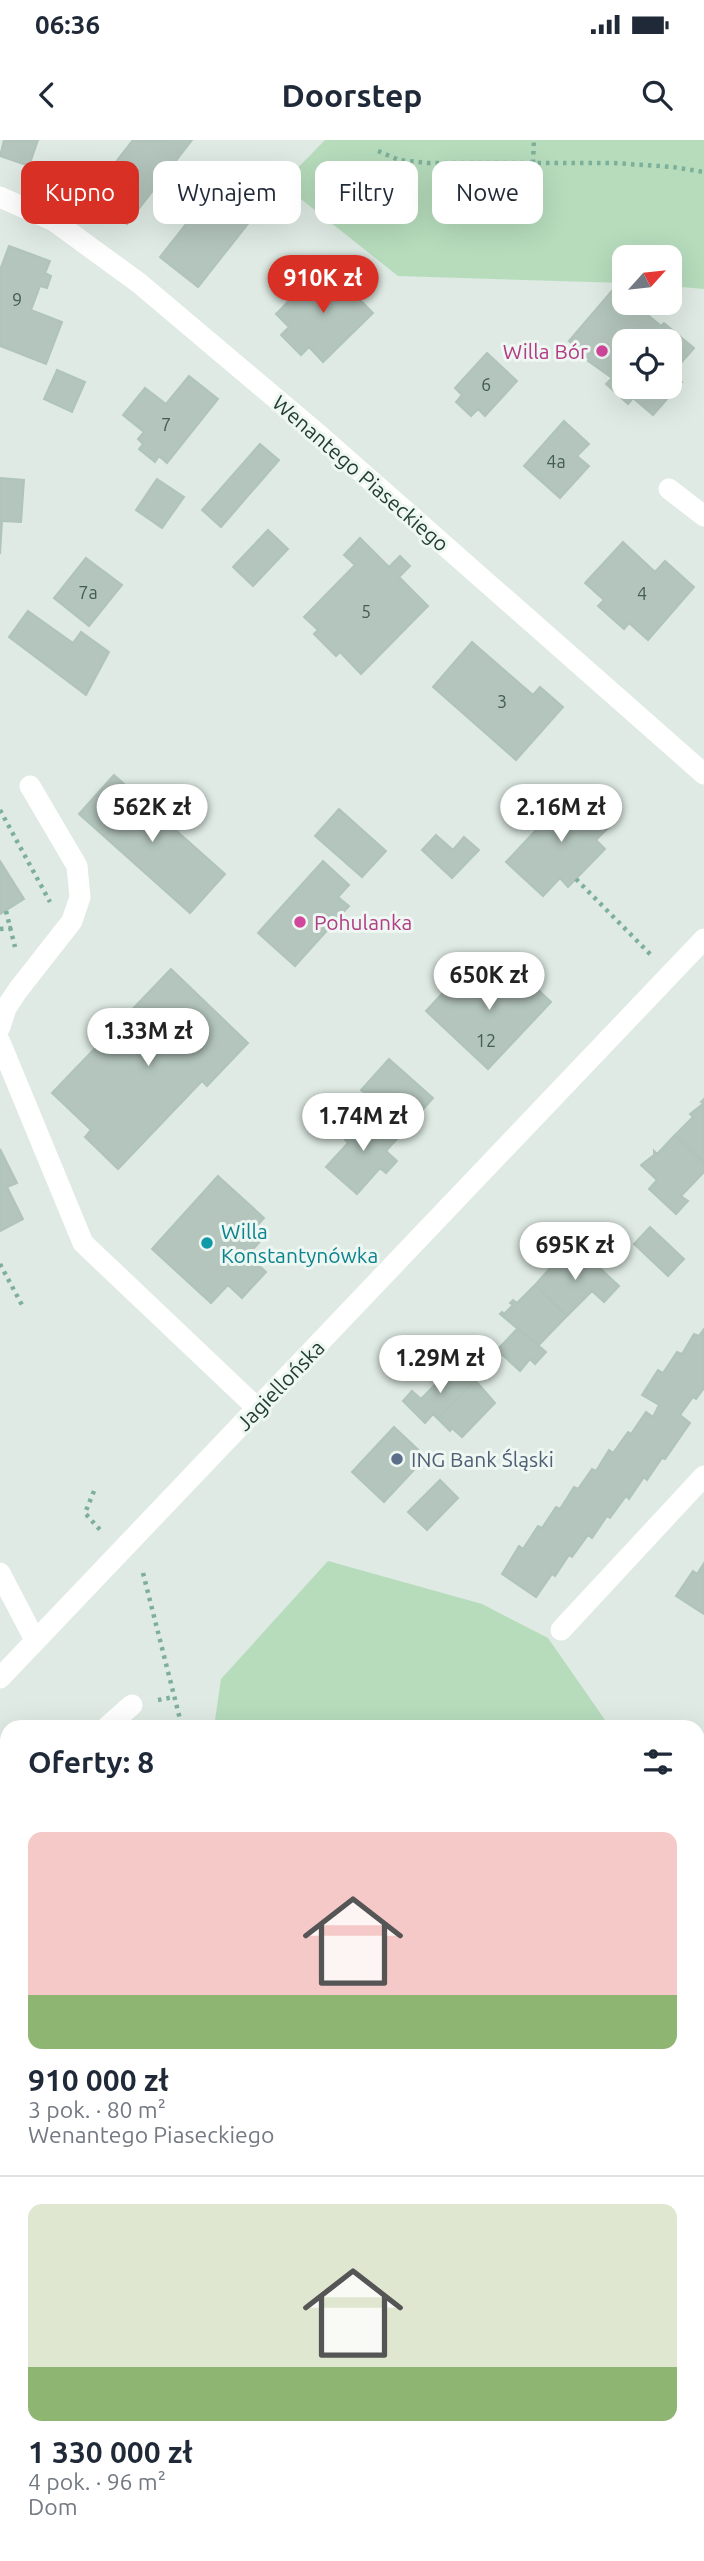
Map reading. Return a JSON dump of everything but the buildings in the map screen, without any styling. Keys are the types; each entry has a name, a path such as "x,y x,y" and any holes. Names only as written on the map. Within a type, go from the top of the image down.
{"street":[{"name":"Wenantego Piaseckiego","path":"0,197 54,221 139,283 318,433 704,774"},
{"path":"669,489 704,516"},
{"path":"0,1027 6,1008 18,990 72,921 80,897 77,866 30,786"},
{"name":"Jagiellońska","path":"0,1678 704,939"},
{"path":"0,1042 83,1243 258,1409"},
{"path":"561,1630 704,1476"},
{"path":"0,1573 35,1640"},
{"path":"115,1720 132,1706"}],"path":[{"path":"533,161 534,140"},
{"path":"378,151 399,160 432,163"},
{"path":"543,163 614,163 704,172"},
{"path":"0,810 65,930"},
{"path":"576,878 656,960"},
{"path":"0,929 12,928 6,911"},
{"path":"0,1264 22,1305"},
{"path":"94,1491 85,1513 106,1537"},
{"path":"143,1573 180,1720"}],"green space":[{"path":"325,140 704,140 704,289 682,287 682,245 612,245 612,283 398,276 332,224 418,224 418,161 315,161 315,210 301,199 301,165"},
{"path":"328,1561 482,1604 548,1638 605,1720 215,1720 221,1679"}],"place":[{"name":"Willa Bór","path":"602,351"},
{"name":"Pohulanka","path":"300,922"},
{"name":"Willa Konstantynówka","path":"207,1243"},
{"name":"ING Bank Śląski","path":"397,1459"}]}
